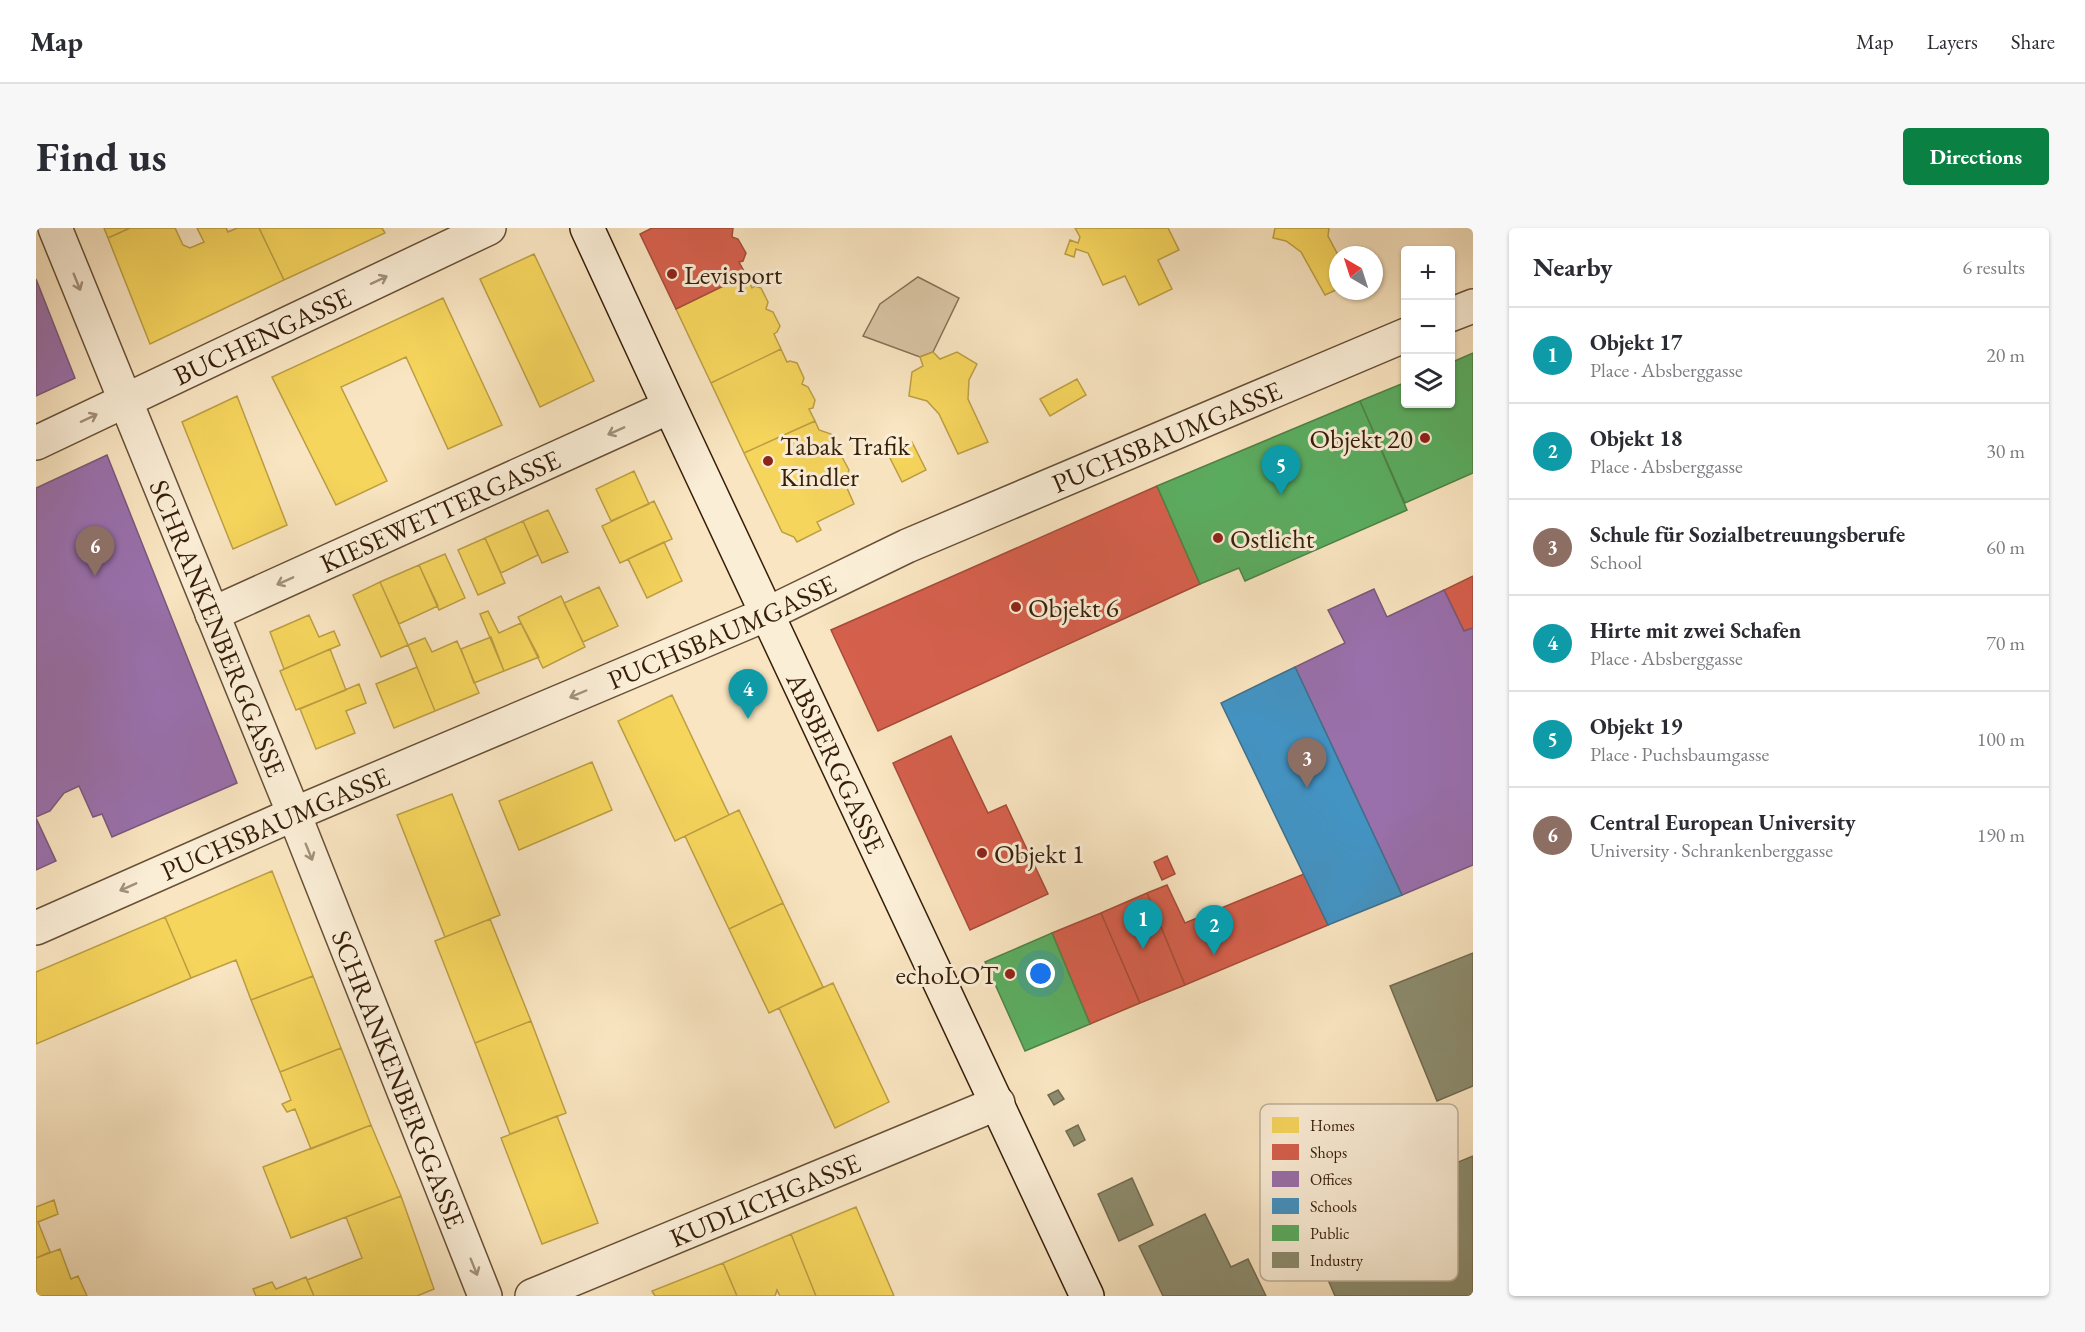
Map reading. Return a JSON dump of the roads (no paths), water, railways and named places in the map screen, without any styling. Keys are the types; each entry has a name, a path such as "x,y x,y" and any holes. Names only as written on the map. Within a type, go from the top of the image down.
{"street":[{"name":"SCHRANKENBERGGASSE","path":"55,228 294,814 485,1296"},
{"name":"BUCHENGASSE","path":"36,443 489,228"},
{"name":"ABSBERGGASSE","path":"587,228 1087,1296"},
{"path":"1455,313 1473,306"},
{"name":"PUCHSBAUMGASSE","path":"36,928 294,814 767,614 907,546 1401,337"},
{"name":"KIESEWETTERGASSE","path":"212,614 669,407"},
{"name":"KUDLICHGASSE","path":"532,1296 998,1103"}],"place":[{"name":"Levisport","path":"672,274"},
{"name":"Objekt 20","path":"1425,438"},
{"name":"Tabak Trafik Kindler","path":"768,461"},
{"name":"Objekt 19","path":"1281,495"},
{"name":"Ostlicht","path":"1218,538"},
{"name":"Central European University","path":"95,576"},
{"name":"Objekt 6","path":"1016,607"},
{"name":"Hirte mit zwei Schafen","path":"748,719"},
{"name":"Schule für Sozialbetreuungsberufe","path":"1307,788"},
{"name":"Objekt 1","path":"982,853"},
{"name":"Objekt 17","path":"1143,949"},
{"name":"Objekt 18","path":"1214,955"},
{"name":"echoLOT","path":"1010,974"}]}
